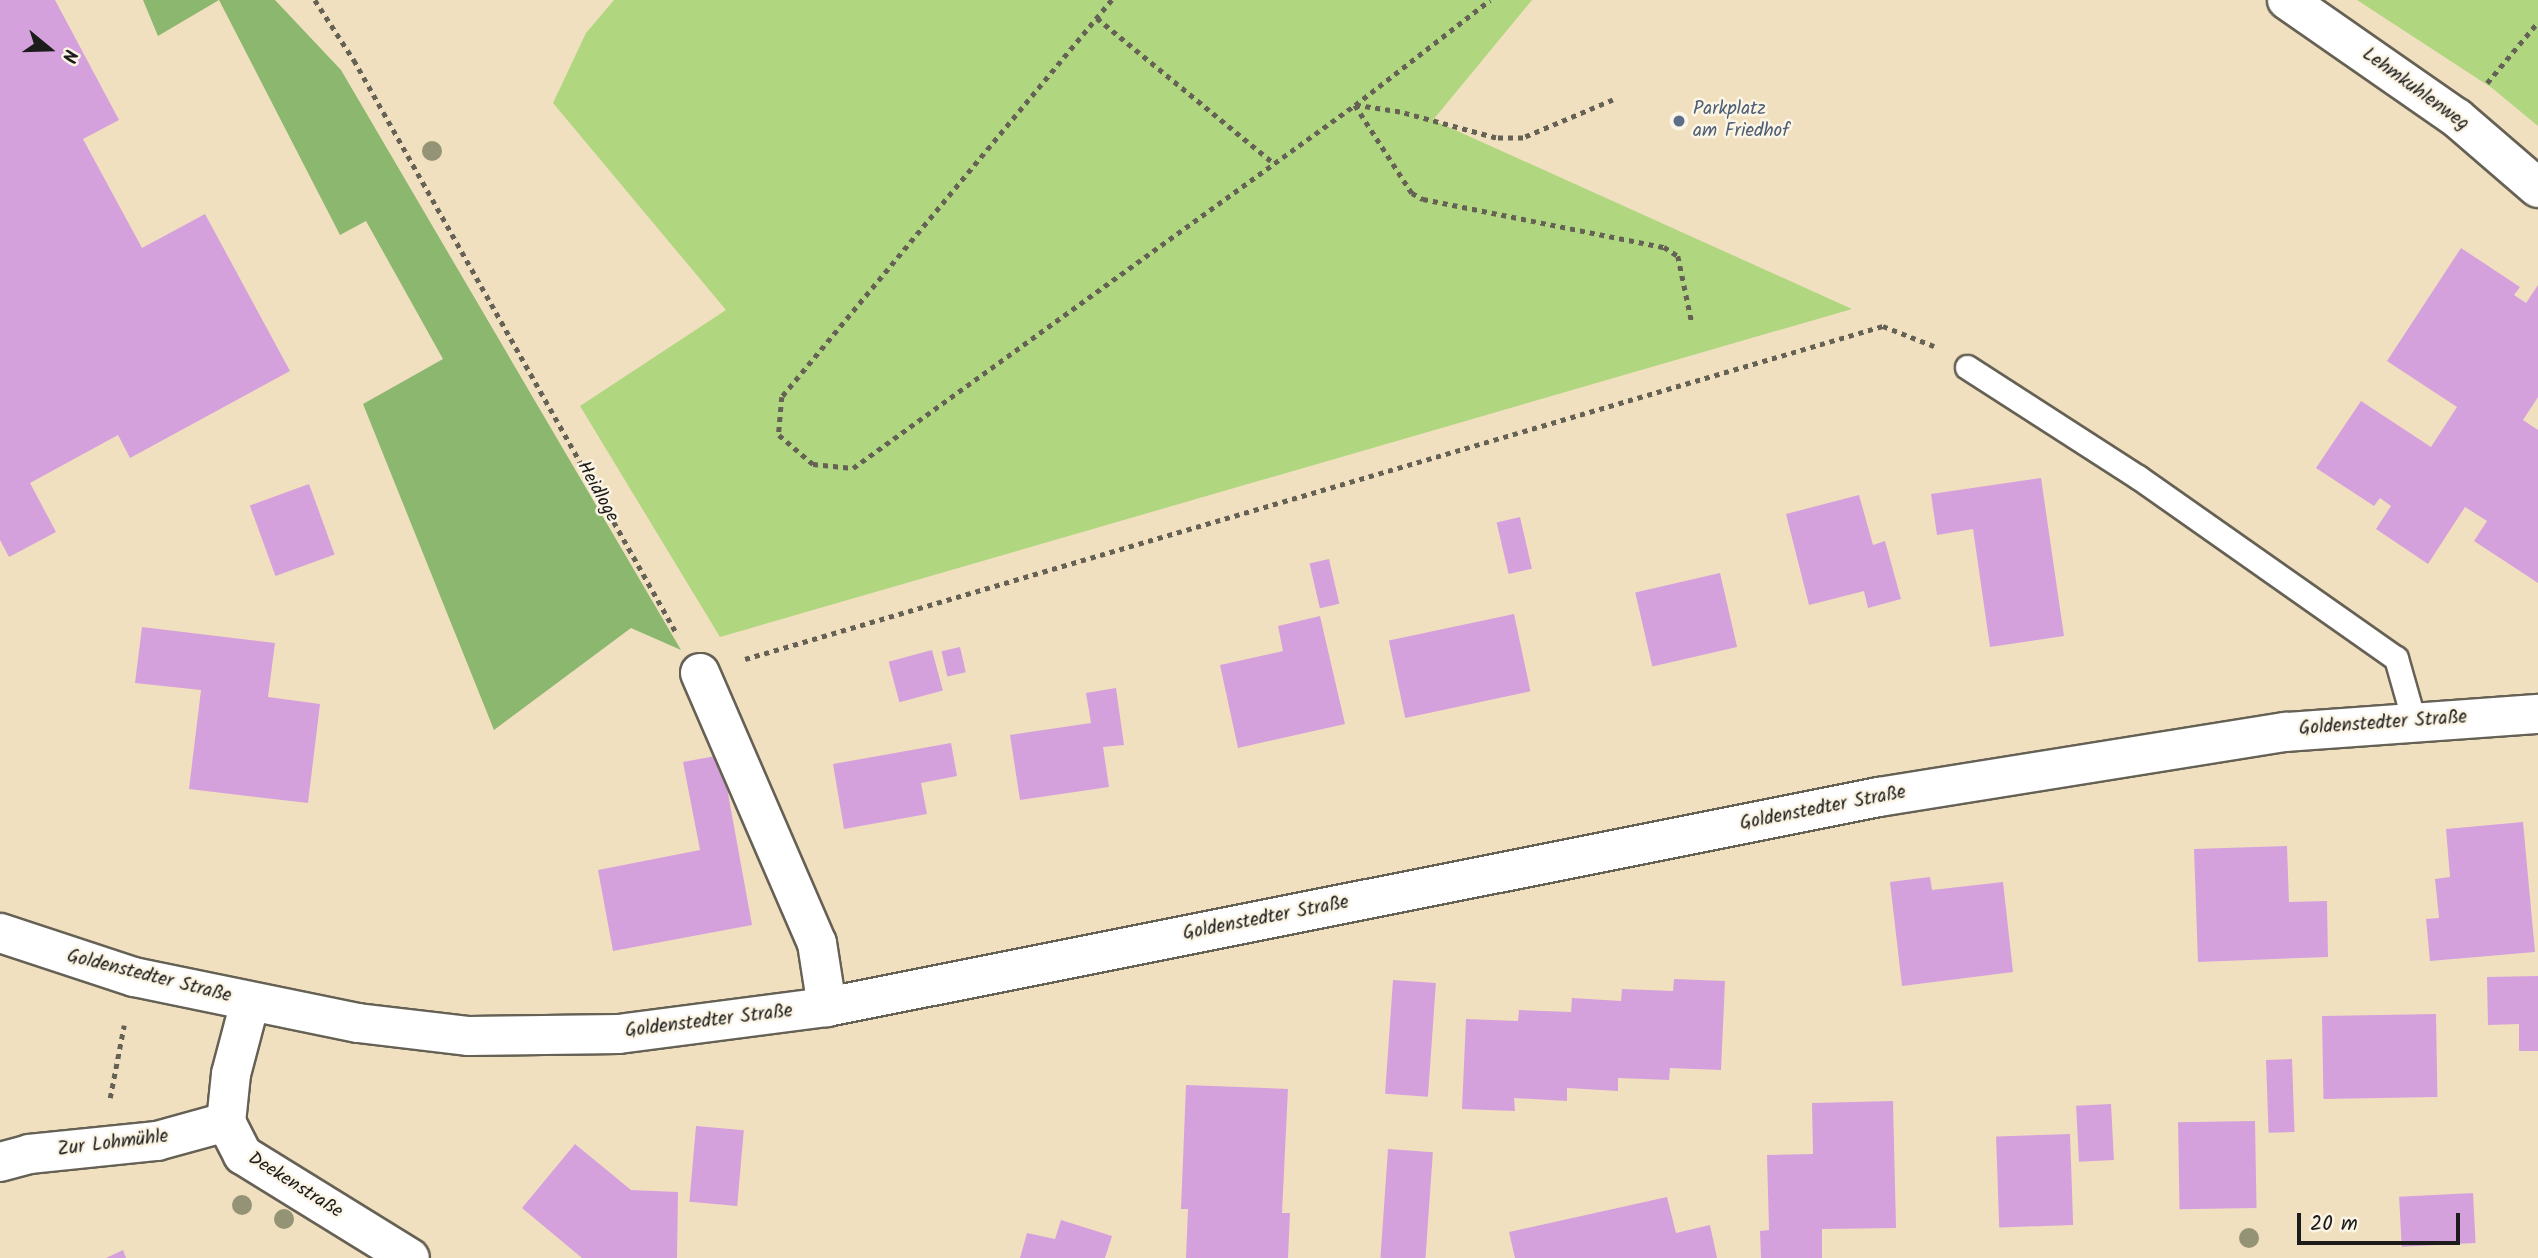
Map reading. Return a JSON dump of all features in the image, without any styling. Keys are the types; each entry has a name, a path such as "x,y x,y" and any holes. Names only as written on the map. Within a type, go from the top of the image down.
{"street":[{"name":"Lehmkuhlenweg","path":"2287,0 2457,118 2538,188"},
{"path":"700,673 817,943 827,1007"},
{"name":"Goldenstedter Straße","path":"0,933 134,977 358,1023 469,1036 620,1034 827,1007 1879,797 2286,732 2414,720 2538,714"},
{"path":"226,1122 231,1074 250,1002"},
{"name":"Zur Lohmühle","path":"0,1162 157,1141 226,1122"},
{"name":"Deekenstraße","path":"226,1122 243,1155 410,1258"}],"lane":[{"path":"1967,367 2138,477 2396,659 2414,720"}],"path":[{"name":"Heidloge","path":"315,0 361,72 700,673"},
{"path":"1112,0 782,397 779,435 813,464 853,468 1271,162 1355,105 1489,0"},
{"path":"1097,18 1271,162"},
{"path":"2457,118 2538,22"},
{"path":"1355,105 1400,112 1496,138 1523,138 1613,100"},
{"path":"1355,105 1412,193 1423,199 1664,247 1678,256 1692,323"},
{"path":"700,673 1883,326 1930,343 1967,367"},
{"path":"100,1147 134,977"}],"green space":[{"path":"143,0 219,0 158,36"},
{"path":"219,0 275,0 341,70 681,650 631,628 494,730 363,404 443,359 366,221 340,235"},
{"path":"614,0 1532,0 1433,120 1852,309 720,637 580,406 726,310 553,103 586,33"},
{"path":"2357,0 2538,0 2538,126 2492,88"}],"building":[{"path":"0,0 55,0 119,120 83,139 142,248 205,214 290,371 130,458 118,435 30,483 56,532 9,557 0,540"},
{"path":"2461,248 2520,287 2514,295 2526,303 2538,285 2538,397 2523,420 2538,430 2538,583 2474,541 2487,521 2465,507 2428,564 2376,529 2391,506 2380,498 2374,506 2316,468 2361,401 2431,447 2457,407 2387,361"},
{"path":"2041,478 2064,636 1990,647 1973,529 1937,535 1931,494"},
{"path":"309,484 335,554 275,576 250,506"},
{"path":"1859,495 1873,545 1885,541 1901,599 1868,608 1864,591 1809,605 1786,514"},
{"path":"1520,517 1532,569 1509,574 1497,522"},
{"path":"1329,559 1339,604 1320,608 1310,563"},
{"path":"1720,573 1737,647 1652,667 1635,593"},
{"path":"1514,614 1530,691 1405,718 1389,641"},
{"path":"1320,616 1345,724 1238,748 1220,665 1283,651 1278,626"},
{"path":"142,627 275,643 268,697 320,704 308,803 189,789 201,690 135,683"},
{"path":"960,647 966,672 947,677 941,651"},
{"path":"932,650 943,691 899,702 889,662"},
{"path":"1116,688 1124,745 1103,747 1109,787 1020,800 1010,735 1091,723 1086,693"},
{"path":"951,743 957,776 921,783 927,814 844,829 833,764"},
{"path":"721,755 752,925 613,951 598,870 700,850 683,762"},
{"path":"2523,822 2535,952 2430,961 2426,919 2439,918 2435,879 2450,877 2446,829"},
{"path":"2287,846 2289,902 2327,901 2328,957 2198,962 2194,849"},
{"path":"1930,877 1932,890 2003,882 2013,972 1902,986 1890,882"},
{"path":"2538,976 2538,1051 2519,1051 2519,1024 2488,1025 2487,977"},
{"path":"1674,979 1725,981 1721,1070 1670,1068 1669,1080 1618,1078 1618,1091 1567,1088 1567,1101 1514,1098 1515,1111 1462,1109 1466,1019 1518,1021 1519,1010 1571,1012 1572,998 1621,1001 1622,989 1673,991"},
{"path":"1393,980 1436,983 1428,1097 1385,1094"},
{"path":"2436,1014 2437,1097 2323,1099 2322,1016"},
{"path":"2292,1059 2295,1132 2269,1133 2266,1060"},
{"path":"1186,1085 1288,1089 1282,1213 1290,1213 1288,1258 1186,1258 1188,1209 1181,1209"},
{"path":"1893,1101 1896,1228 1822,1229 1822,1258 1761,1258 1760,1231 1769,1230 1767,1155 1813,1154 1812,1103"},
{"path":"2111,1104 2114,1160 2079,1162 2076,1106"},
{"path":"2255,1121 2257,1208 2180,1209 2178,1122"},
{"path":"696,1126 744,1130 737,1206 689,1202"},
{"path":"2070,1134 2073,1225 1999,1228 1996,1137"},
{"path":"575,1144 631,1190 678,1192 677,1258 582,1258 522,1208"},
{"path":"1388,1149 1433,1152 1425,1258 1380,1258"},
{"path":"2473,1193 2476,1243 2402,1247 2399,1197"},
{"path":"1667,1197 1676,1233 1710,1225 1717,1258 1515,1258 1509,1232"},
{"path":"1061,1220 1112,1236 1105,1258 1020,1258 1027,1233 1055,1239"},
{"path":"123,1250 126,1258 106,1258"}],"place":[{"name":"Parkplatz am Friedhof","path":"1679,121"}]}
